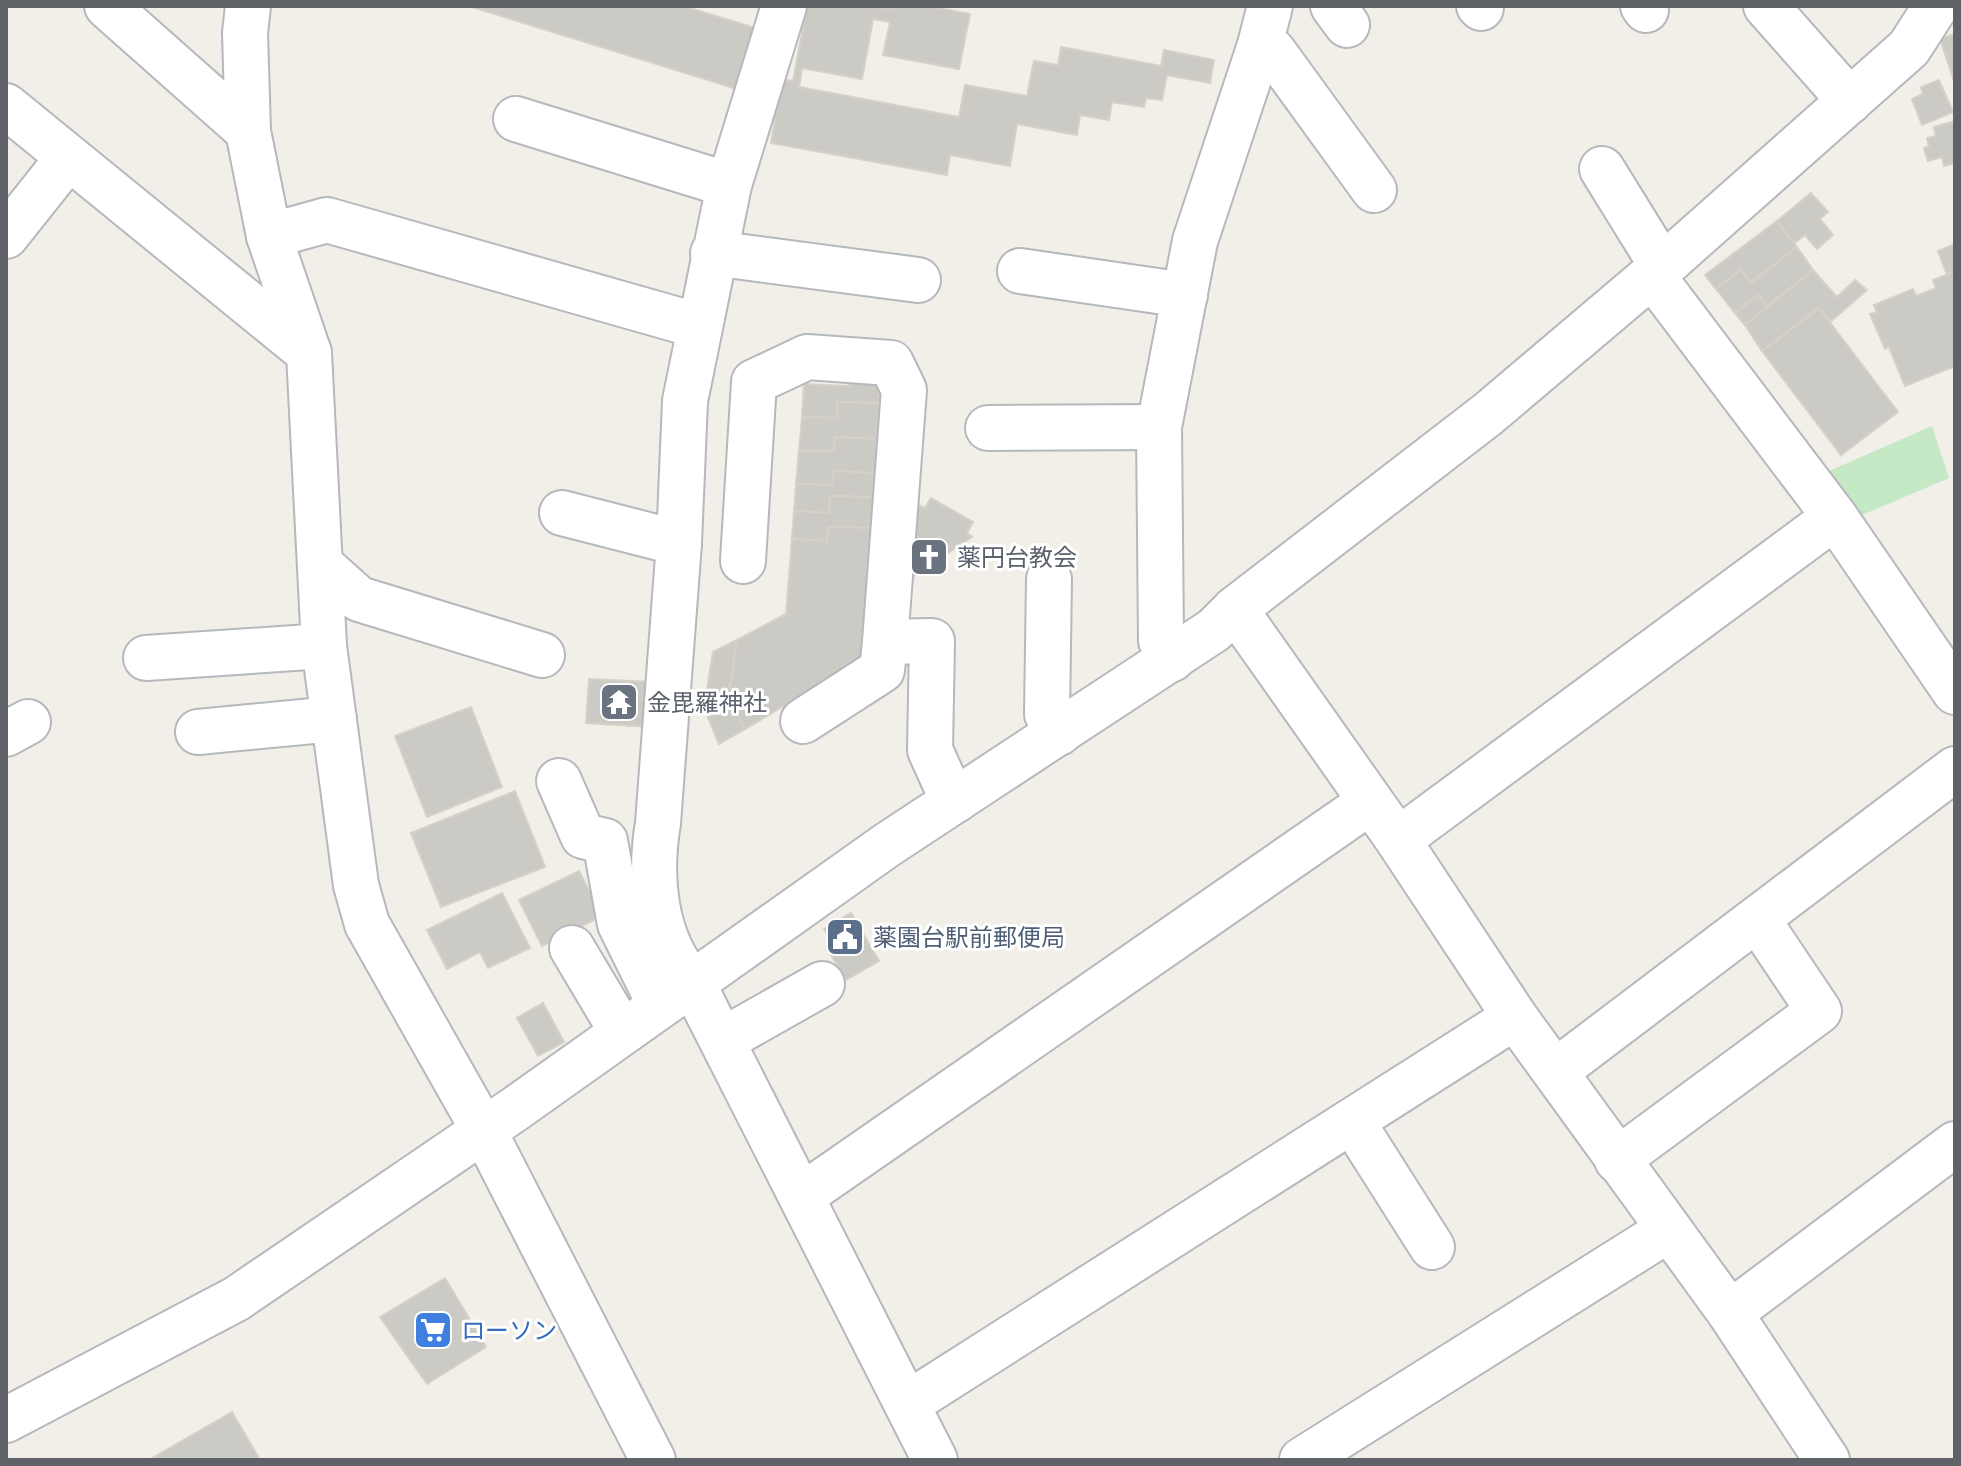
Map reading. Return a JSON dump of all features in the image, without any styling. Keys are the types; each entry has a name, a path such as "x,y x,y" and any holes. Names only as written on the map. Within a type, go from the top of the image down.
{"street":[{"path":"107,6 248,131"},
{"path":"248,6 245,33 248,131 269,236 309,353 324,646 356,885 367,924 484,1131 653,1460"},
{"path":"676,994 677,965 656,906 653,851 658,823 679,543 685,401 729,185 784,6"},
{"path":"1766,6 1850,101"},
{"path":"6,1420 236,1299 484,1131 956,800 1214,630 1235,609 1488,414 1662,267 1909,48 1936,6"},
{"path":"1265,26 1273,51 1374,190"},
{"path":"1172,659 1161,641 1159,427 1195,241 1265,26"},
{"path":"8,114 68,158 309,353"},
{"path":"516,119 729,185"},
{"path":"6,236 68,158"},
{"path":"1602,169 1662,267 1955,692"},
{"path":"269,236 327,220 699,326"},
{"path":"713,253 918,280"},
{"path":"1020,271 1185,295"},
{"path":"743,561 754,382 807,357 891,363 904,390 882,670 803,721"},
{"path":"988,428 1159,427"},
{"path":"562,513 679,543"},
{"path":"1398,840 1835,517"},
{"path":"320,564 359,599 542,655"},
{"path":"1049,579 1047,714 1059,733"},
{"path":"1235,609 1398,840 1515,1017 1730,1313 1808,1454"},
{"path":"885,642 932,641 930,750 956,800"},
{"path":"146,658 324,646"},
{"path":"198,732 334,719"},
{"path":"1556,1071 1955,769"},
{"path":"559,781 583,836 605,841 620,924 676,994 723,1040 935,1460"},
{"path":"803,1195 1370,802"},
{"path":"1617,1160 1819,1011 1758,920"},
{"path":"572,948 622,1032"},
{"path":"723,1040 822,984"},
{"path":"907,1404 1515,1017"},
{"path":"1352,1121 1432,1247"},
{"path":"1730,1313 1955,1144"},
{"path":"1302,1460 1668,1230"}],"green space":[{"path":"1932,426 1949,478 1855,518 1820,475"}],"building":[{"path":"469,6 683,6 755,28 737,89"},
{"path":"807,6 928,6 970,14 959,69 883,55 890,22 873,19 862,79 802,68 799,87 959,117 965,85 1027,96 1034,61 1058,65 1061,47 1161,66 1164,50 1214,60 1210,83 1167,75 1162,100 1146,98 1144,107 1112,102 1109,120 1080,115 1077,135 1017,124 1010,166 950,155 947,175 771,143 777,107 772,106 777,78 793,81"},
{"path":"1955,34 1955,84 1940,39"},
{"path":"1939,80 1953,112 1922,125 1912,99 1923,94 1921,87"},
{"path":"1955,121 1955,163 1944,166 1942,157 1928,161 1924,148 1929,146 1927,138 1936,136 1934,127"},
{"path":"1811,193 1828,212 1820,219 1833,235 1817,249 1805,235 1794,243 1777,221"},
{"path":"1777,221 1797,247 1751,283 1741,270 1716,289 1705,275"},
{"path":"1955,244 1955,274 1947,275 1938,251"},
{"path":"1797,247 1813,270 1767,306 1758,295 1735,313 1716,289 1741,270 1751,283"},
{"path":"1813,270 1837,297 1855,280 1867,290 1830,322 1819,308 1762,351 1745,325"},
{"path":"1954,272 1955,366 1905,386 1889,347 1885,349 1870,314 1877,312 1874,305 1913,289 1916,296 1936,288 1933,280"},
{"path":"1758,295 1767,306 1745,325 1735,313"},
{"path":"1819,308 1898,412 1841,455 1762,351"},
{"path":"849,376 873,379 880,386 879,403 837,402 837,418 802,417 804,384 848,386"},
{"path":"837,402 879,403 877,439 835,437 834,451 799,451 802,417 837,418"},
{"path":"835,437 877,439 874,473 833,471 832,485 796,484 799,451 834,451"},
{"path":"833,471 874,473 873,497 830,496 829,513 794,511 796,484 832,485"},
{"path":"830,496 873,497 871,528 828,527 827,541 792,539 794,511 829,513"},
{"name":"薬円台教会","path":"931,498 973,522 967,533 972,537 914,576 918,505 925,508"},
{"path":"828,527 871,528 863,659 745,729 728,699 737,640 786,614 792,539 827,541"},
{"path":"737,640 728,699 745,729 719,744 704,708 713,652"},
{"name":"金毘羅神社","path":"589,679 652,682 650,727 586,723"},
{"path":"471,707 502,787 427,817 395,736"},
{"path":"515,791 545,867 441,907 411,833"},
{"path":"579,871 602,916 542,946 519,900"},
{"path":"502,893 530,948 488,968 480,952 447,969 427,930"},
{"path":"851,913 879,961 846,980 827,948 834,944 824,929"},
{"path":"543,1003 564,1042 538,1056 517,1018"},
{"path":"445,1278 486,1347 427,1384 380,1317"},
{"path":"232,1412 260,1460 149,1460"}],"place":[{"name":"薬円台教会","path":"929,557"},
{"name":"金毘羅神社","path":"619,702"},
{"name":"薬園台駅前郵便局","path":"845,937"},
{"name":"ローソン","path":"433,1330"}]}
